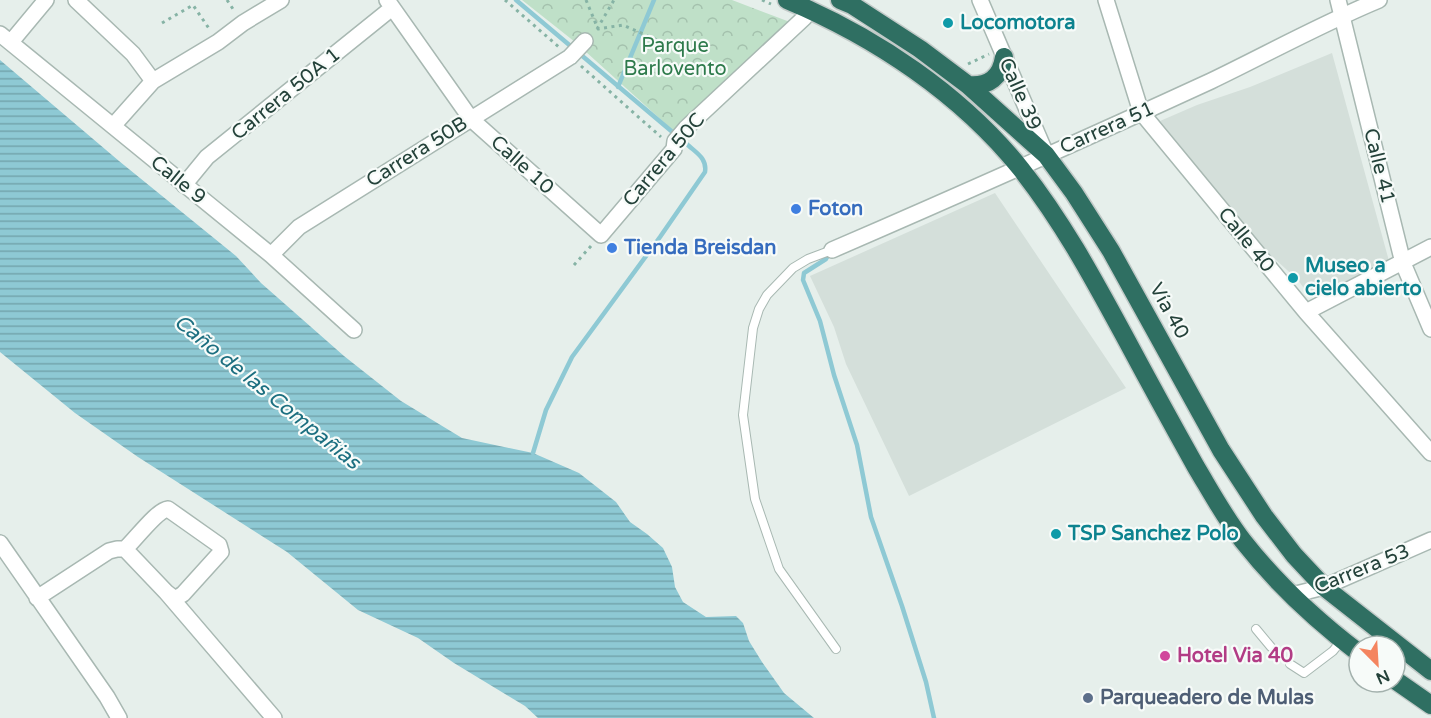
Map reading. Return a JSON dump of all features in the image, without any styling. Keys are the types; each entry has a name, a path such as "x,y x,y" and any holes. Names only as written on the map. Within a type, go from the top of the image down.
{"highway":[{"name":"Vía 40","path":"840,0 852,5 920,49 968,85 1046,155 1074,193 1111,251 1227,460 1264,516 1294,555 1324,587 1431,671"},
{"path":"780,2 810,10 888,53 922,76 972,116 1020,168 1051,209 1085,263 1217,503 1243,540 1292,595 1347,644"},
{"path":"968,85 978,86 988,83 997,76 1002,68 1004,57"},
{"path":"1407,688 1431,705"}],"street":[{"path":"5,38 46,0"},
{"path":"76,0 133,54 153,81"},
{"path":"113,126 153,81 218,42 280,0"},
{"name":"Calle 39","path":"980,0 1046,155"},
{"name":"Calle 40","path":"1106,0 1141,112 1306,312 1431,453"},
{"name":"Carrera 51","path":"832,250 1213,80 1340,8 1379,0"},
{"name":"Calle 10","path":"390,4 471,119 601,235"},
{"name":"Carrera 50A 1","path":"184,184 207,157 390,4"},
{"name":"Calle 41","path":"1340,8 1403,263 1431,329"},
{"name":"Carrera 50C","path":"601,235 675,145 686,128 810,10"},
{"name":"Calle 9","path":"5,38 271,255 354,330"},
{"name":"Carrera 50B","path":"271,255 299,227 571,55 585,41"},
{"path":"1306,312 1431,247"},
{"path":"37,598 109,551 125,549 141,534 159,511 164,509 168,509 219,545 222,552 183,594 175,599 166,592"},
{"name":"Carrera 53","path":"1292,595 1324,587 1431,540"},
{"path":"0,543 107,697 119,718"},
{"path":"125,549 166,592 274,718"}],"lane":[{"path":"832,250 808,259 793,268 767,295 759,309 753,328 742,415 755,499 779,569 836,649"},
{"path":"1256,629 1271,647"},
{"path":"1290,664 1304,673 1334,651 1342,640"}],"path":[{"path":"505,0 675,145"},
{"path":"586,0 598,29"},
{"path":"585,41 598,29 614,0"},
{"path":"762,0 780,2"},
{"path":"162,23 193,5 218,42"},
{"path":"598,29 623,25 666,44"},
{"path":"574,265 601,235"}],"shaded area":[{"path":"1332,53 1389,261 1311,298 1298,280 1263,248 1160,121"},
{"path":"995,193 1126,388 909,496 846,364 834,327 810,276"}],"green space":[{"name":"Parque Barlovento","path":"522,0 732,0 790,22 678,135 575,42"}],"water":[{"name":"Caño de las Compañias","path":"0,60 236,256 261,283 344,356 401,401 462,438 533,453 579,473 616,502 630,522 663,548 672,567 675,587 683,602 706,617 736,616 743,623 749,641 762,662 784,693 814,718 538,718 525,706 418,638 358,610 287,552 138,457 75,413 0,352"}],"waterway":[{"path":"516,0 696,152 703,160 705,167 705,172 660,237 572,357 546,410 533,453"},
{"path":"618,87 654,0"},
{"path":"830,252 826,259 804,273 803,280 820,321 834,375 857,445 871,517 926,682 934,718"}],"place":[{"name":"Locomotora","path":"948,23"},
{"name":"Foton","path":"796,209"},
{"name":"Tienda Breisdan","path":"612,248"},
{"name":"Museo a cielo abierto","path":"1293,278"},
{"name":"TSP Sanchez Polo","path":"1056,534"},
{"name":"Hotel Via 40","path":"1165,656"},
{"name":"Parqueadero de Mulas","path":"1088,698"}]}
